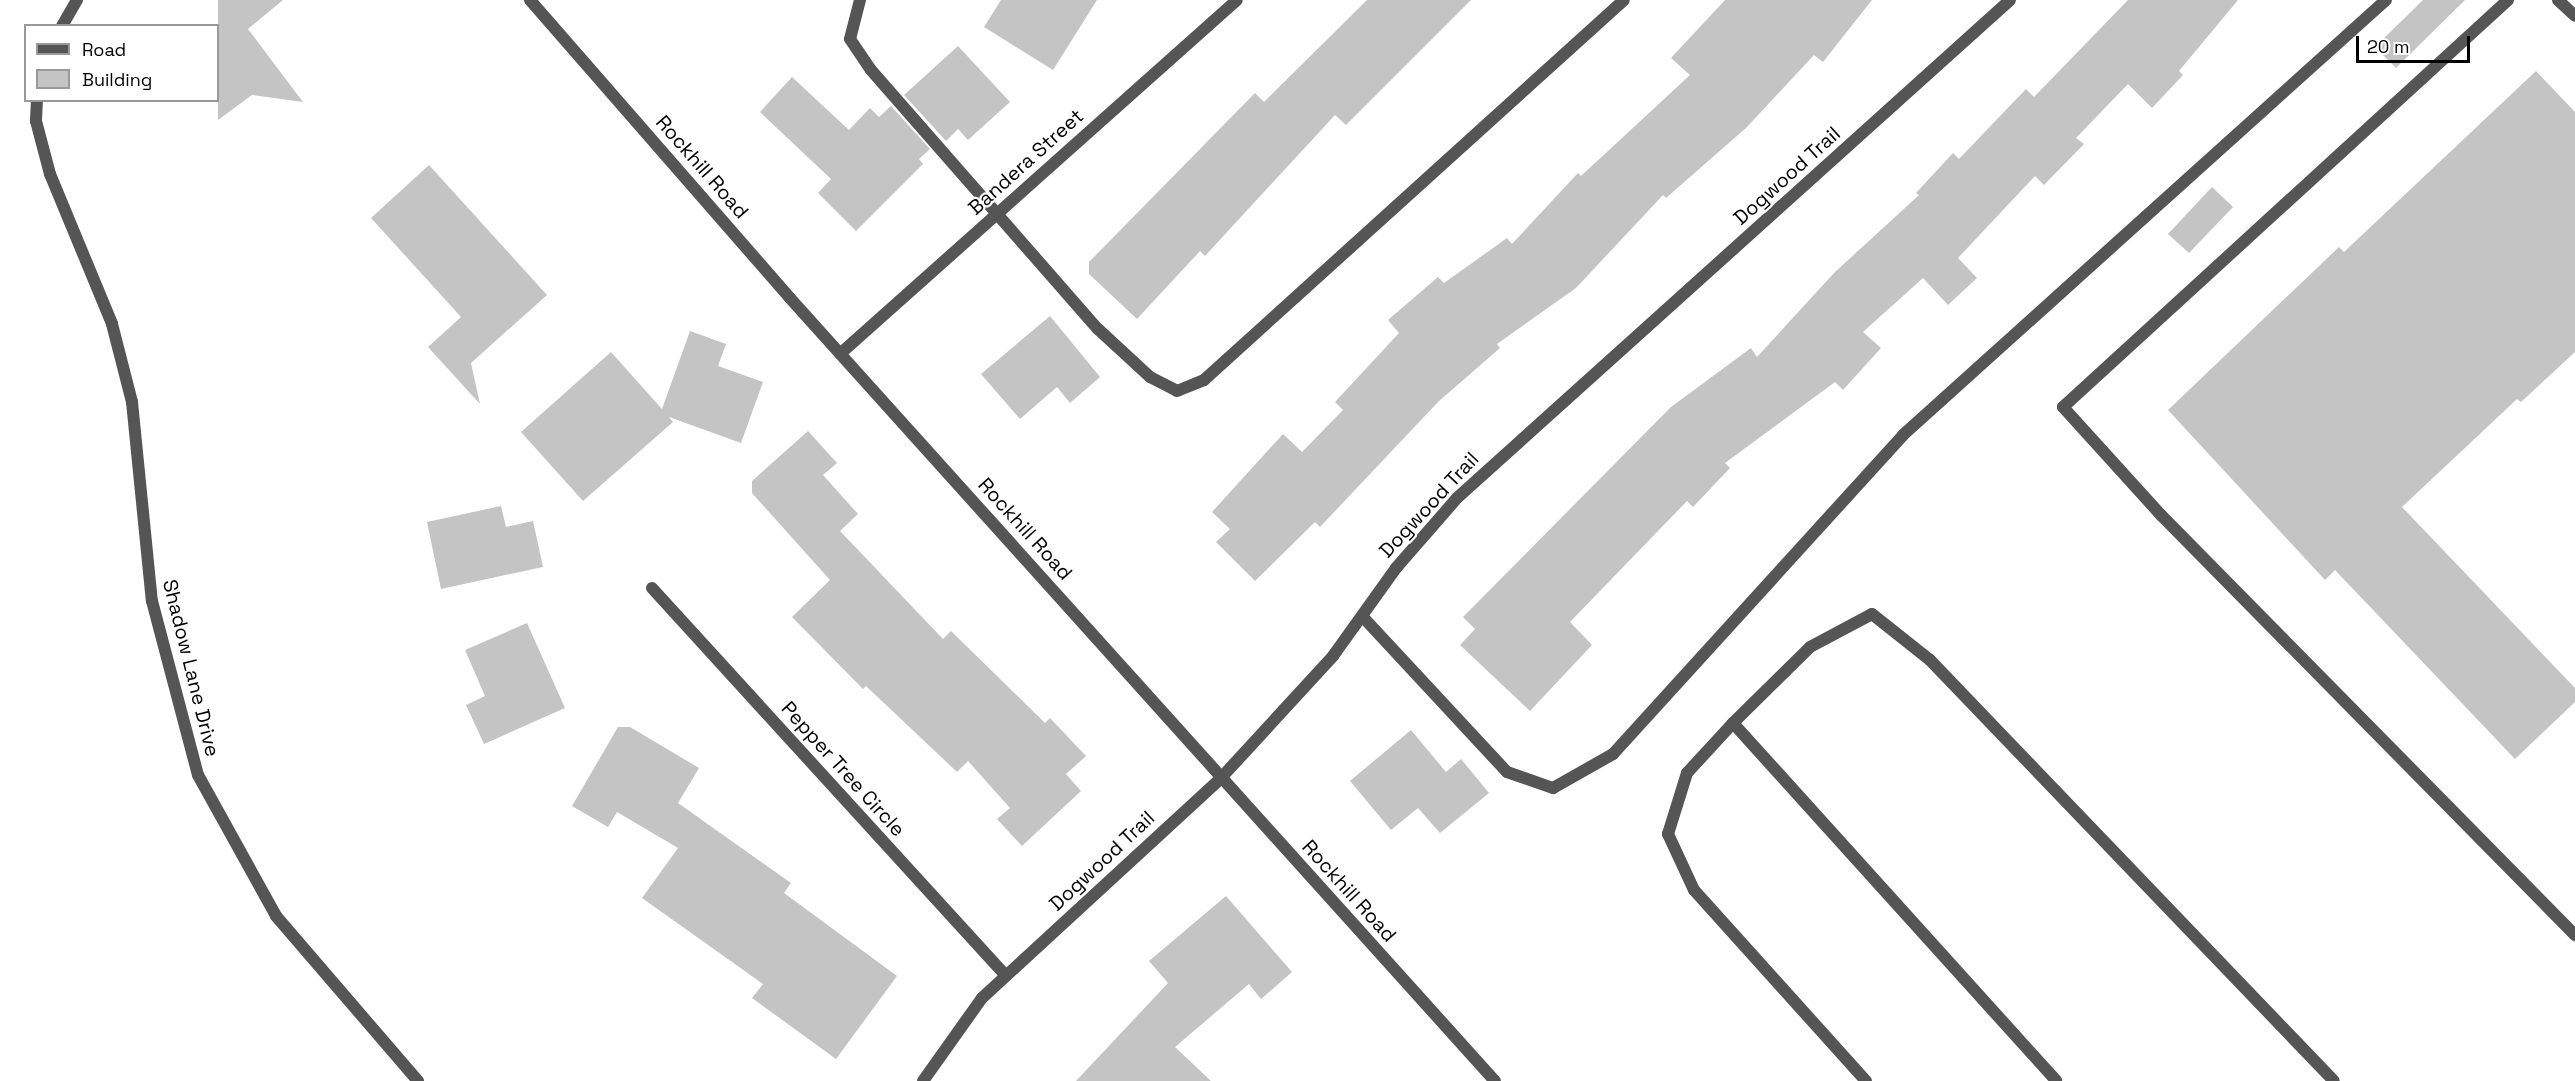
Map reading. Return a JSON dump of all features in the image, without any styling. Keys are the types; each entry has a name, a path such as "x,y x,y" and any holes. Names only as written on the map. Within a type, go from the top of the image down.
{"street":[{"path":"63,24 77,0"},
{"name":"Rockhill Road","path":"530,0 841,353 1495,1081"},
{"path":"860,0 850,39 922,131 998,213 1098,329 1150,377 1177,391 1204,380 1624,0"},
{"name":"Bandera Street","path":"841,353 1237,0"},
{"name":"Dogwood Trail","path":"923,1081 952,1035 1006,976 1221,778 1334,656 1396,568 1495,462 1582,390 2010,0"},
{"path":"1362,616 1507,772 1553,788 1613,754 1903,435 2386,0"},
{"path":"2508,0 2063,407 2161,515 2575,935"},
{"path":"2558,0 2575,16"},
{"name":"Shadow Lane Drive","path":"38,102 36,121 50,174 112,324 132,402 152,601 198,775 276,916 418,1081"},
{"name":"Pepper Tree Circle","path":"652,588 1006,976"},
{"path":"1866,1081 1694,890 1668,834 1688,773 1733,723 1810,647 1872,614 1930,660 2334,1081"},
{"path":"1733,723 2056,1081"}],"building":[{"path":"218,0 283,0 248,29 303,102 252,95 218,120"},
{"path":"1001,0 1097,0 1053,70 984,27"},
{"path":"1367,0 1471,0 1346,125 1335,115 1205,256 1200,251 1137,319 1089,274 1089,262 1255,93 1264,102"},
{"path":"1725,0 1872,0 1823,62 1814,55 1746,128 1666,198 1663,195 1576,288 1497,344 1500,348 1439,401 1320,527 1315,522 1255,581 1216,542 1230,529 1212,512 1283,434 1302,452 1343,410 1335,402 1399,333 1388,320 1438,277 1444,283 1507,238 1512,244 1578,173 1581,176 1690,75 1671,58"},
{"path":"2128,0 2238,0 2179,71 2183,75 2152,108 2128,84 2076,138 2084,144 2044,185 2035,176 1958,258 1977,278 1948,305 1923,278 1863,332 1881,348 1843,390 1835,382 1725,463 1730,468 1693,507 1687,501 1570,622 1592,645 1530,711 1460,645 1475,629 1463,617 1671,407 1751,348 1757,357 1835,272 1919,195 1916,193 1953,153 1959,159 2026,89 2034,97"},
{"path":"2423,0 2465,0 2396,68 2375,47"},
{"path":"958,46 1010,102 968,140 958,129 946,141 904,95"},
{"path":"2536,71 2575,112 2575,352 2521,402 2517,399 2402,507 2575,688 2575,702 2515,759 2335,570 2325,580 2168,410 2339,247 2344,252"},
{"path":"792,77 849,130 870,108 879,117 891,106 930,149 919,159 923,164 856,231 818,193 831,179 760,112"},
{"path":"429,165 547,295 471,363 480,404 428,347 461,317 371,218"},
{"path":"2212,187 2233,207 2189,253 2168,234"},
{"path":"1050,316 1100,377 1070,403 1057,387 1020,419 981,374"},
{"path":"690,331 726,344 718,366 763,382 741,443 669,417 673,422 583,501 521,432 611,352 662,409"},
{"path":"808,431 837,463 823,475 858,514 840,531 943,639 951,631 1045,723 1050,718 1086,756 1066,774 1081,791 1022,846 997,819 1010,808 968,761 957,772 866,686 863,689 792,617 830,580 752,493 752,481"},
{"path":"501,506 506,527 533,521 543,567 441,589 427,522"},
{"path":"527,623 565,708 484,744 466,705 485,696 465,650"},
{"path":"618,727 630,727 699,768 678,803 791,883 784,893 897,976 836,1059 752,998 763,984 642,898 678,848 617,812 608,827 572,806"},
{"path":"1411,730 1446,772 1461,759 1489,793 1440,833 1418,808 1391,830 1350,781"},
{"path":"1226,896 1292,972 1261,999 1249,984 1175,1047 1211,1081 1076,1081 1168,983 1149,961"}]}
